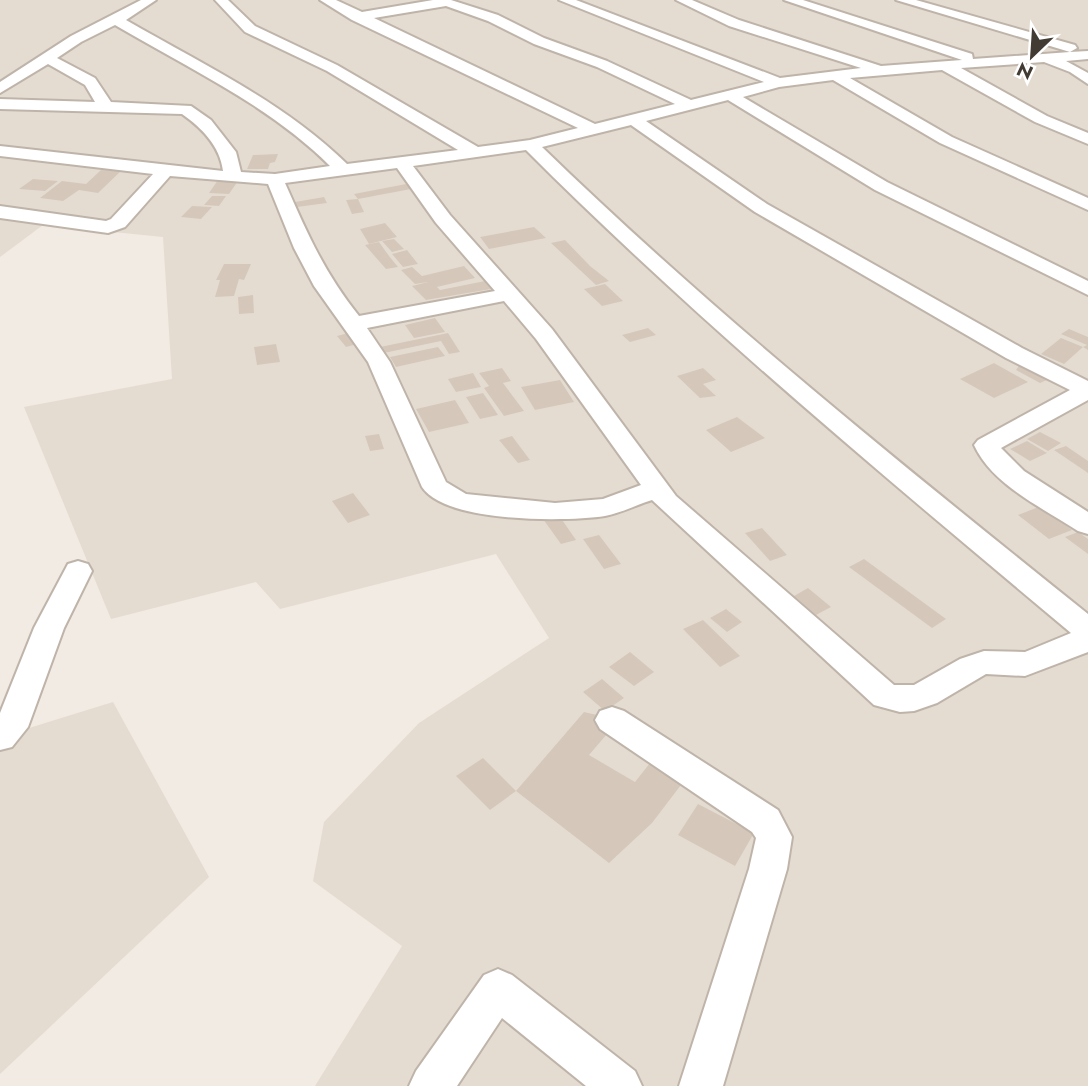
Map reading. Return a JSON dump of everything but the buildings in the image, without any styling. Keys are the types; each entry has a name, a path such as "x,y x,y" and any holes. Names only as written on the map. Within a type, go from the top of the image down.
{"street":[{"path":"0,89 46,58 150,0"},
{"path":"221,0 250,29 332,68 476,153"},
{"path":"326,0 499,81 592,129"},
{"path":"565,0 779,83"},
{"path":"682,0 734,23 881,70"},
{"path":"790,0 980,62"},
{"path":"901,0 1088,55"},
{"path":"358,17 442,1 493,18 539,41 602,64 686,104"},
{"path":"116,20 253,99 313,140 344,171"},
{"path":"0,151 233,177 275,179 530,145 779,83 881,70 1088,55"},
{"path":"1075,69 1088,55"},
{"path":"1043,57 1075,69 1088,80"},
{"path":"46,58 78,72 95,85 102,93 104,106"},
{"path":"944,65 1041,119 1088,139"},
{"path":"834,75 946,140 1088,205"},
{"path":"729,94 881,186 1088,289"},
{"path":"0,104 186,109 205,123 225,148 230,156 233,177"},
{"path":"632,118 666,139 725,186 761,208 1014,353 1088,390"},
{"path":"530,145 628,238 834,421 1088,630"},
{"path":"402,163 443,219 544,334 655,489 816,637 885,696 901,702 916,698 986,662 1014,666 1031,663 1088,640"},
{"path":"0,212 108,227 118,223 166,170"},
{"path":"275,179 304,248 324,286 355,324 379,362 435,487 460,502 555,512 606,507 655,489"},
{"path":"1053,189 1088,183"},
{"path":"355,324 510,294"},
{"path":"1088,390 987,445 992,457 1011,473 1088,525"},
{"path":"0,737 11,727 49,628 78,571"},
{"path":"612,720 765,821 774,837 768,869 701,1086"},
{"path":"431,1086 498,989 620,1086"}],"shaded area":[{"path":"0,0 1088,0 1088,1086 315,1086 402,946 313,881 324,822 419,723 549,638 496,554 280,609 256,582 111,619 24,407 172,379 163,237 43,225 0,257"},
{"path":"113,702 209,877 0,1074 0,737"}]}
